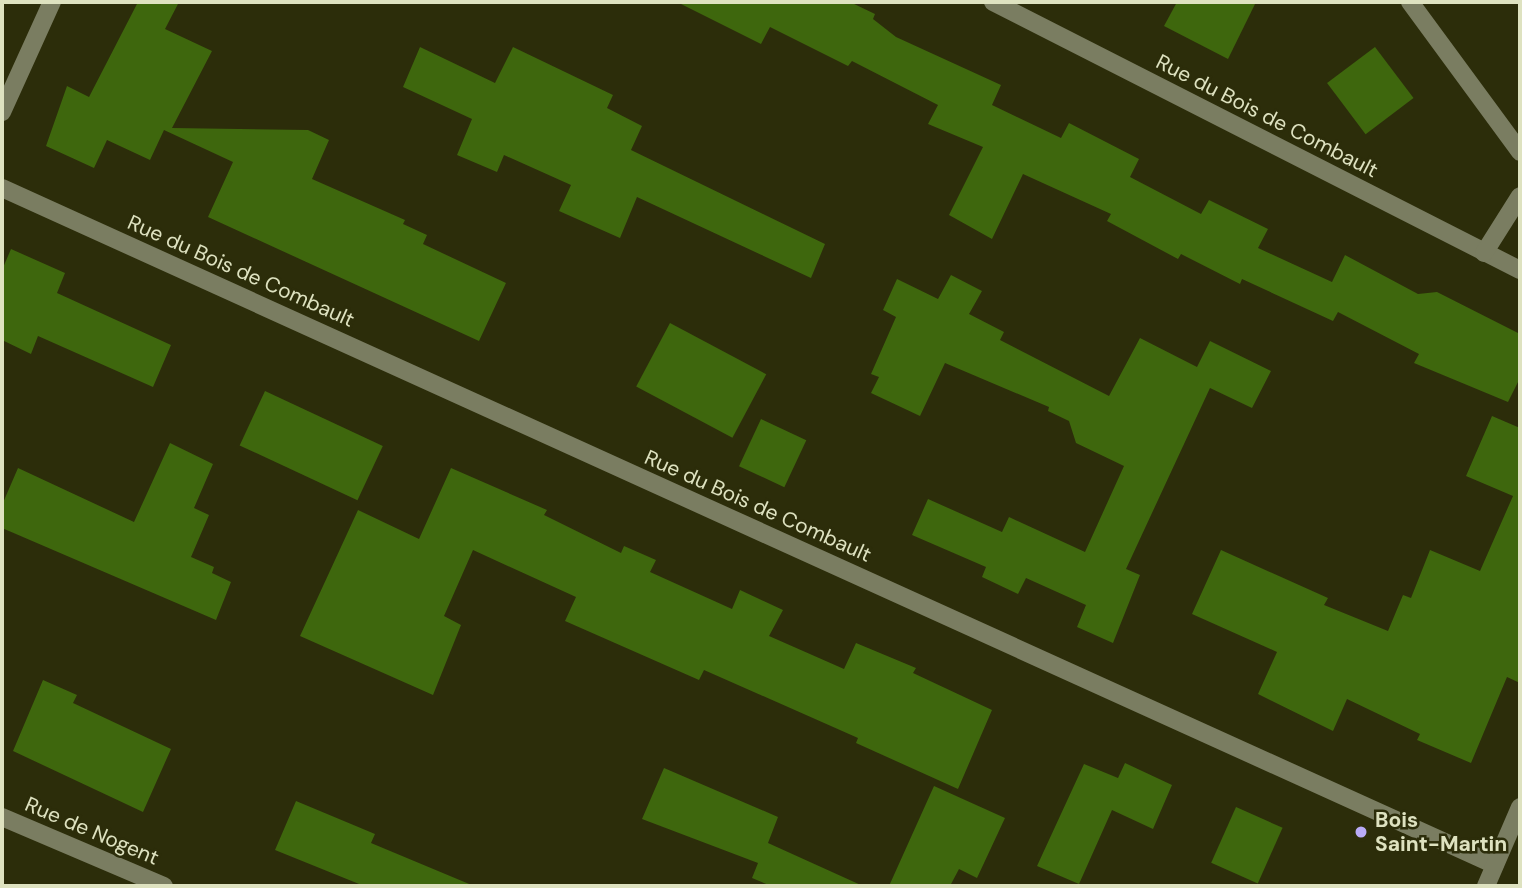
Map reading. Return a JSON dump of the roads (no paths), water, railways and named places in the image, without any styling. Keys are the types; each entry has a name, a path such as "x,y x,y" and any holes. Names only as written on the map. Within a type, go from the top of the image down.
{"street":[{"path":"2,112 52,2"},
{"name":"Rue du Bois de Combault","path":"993,2 1520,270"},
{"path":"1410,2 1520,152"},
{"name":"Rue du Bois de Combault","path":"2,188 1495,865"},
{"path":"1484,253 1520,195"},
{"path":"1486,886 1520,807"},
{"name":"Rue de Nogent","path":"2,817 164,886"}],"place":[{"name":"Bois Saint-Martin","path":"1361,832"}]}
